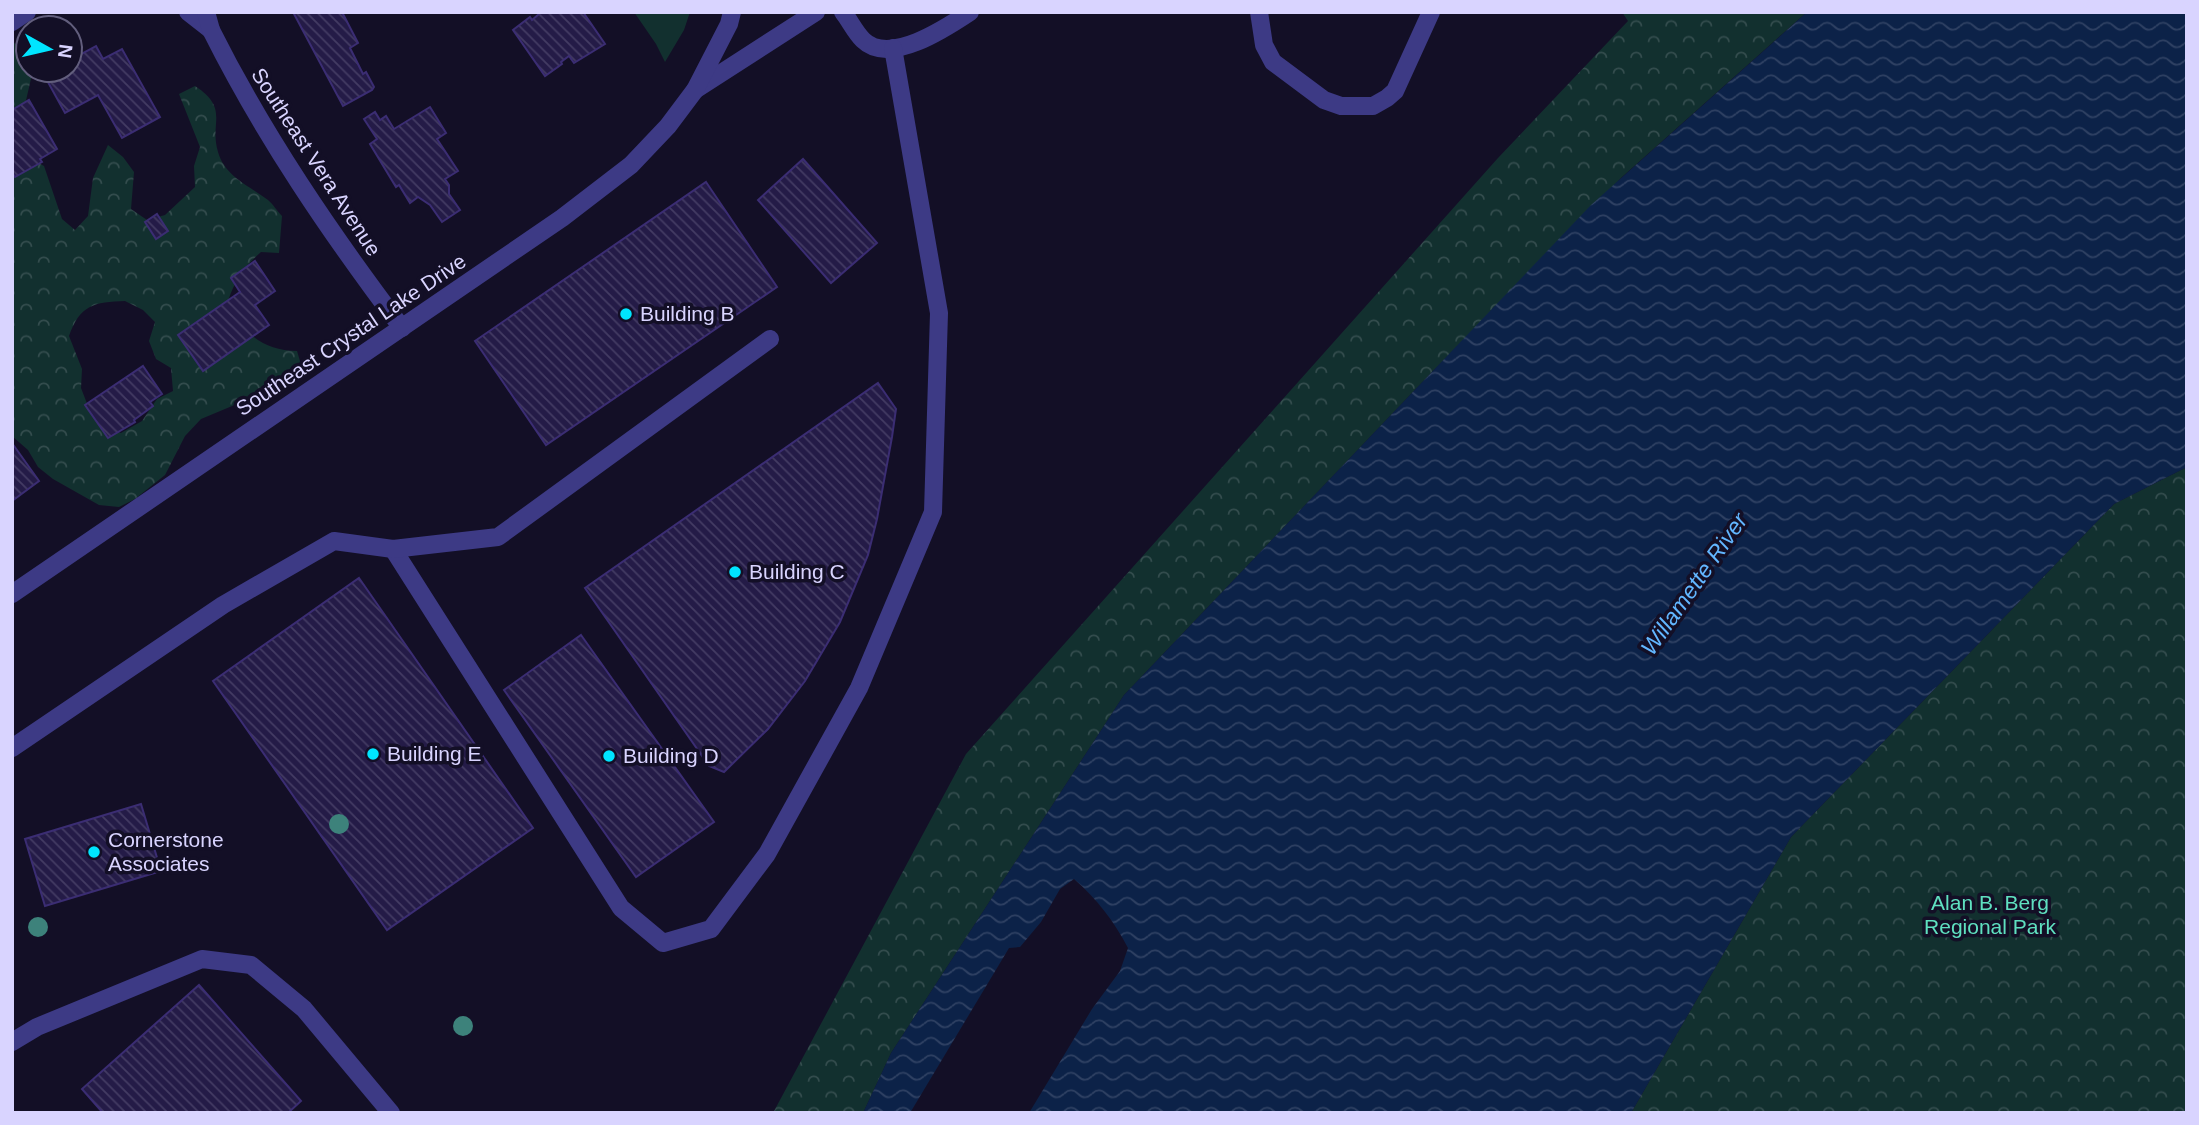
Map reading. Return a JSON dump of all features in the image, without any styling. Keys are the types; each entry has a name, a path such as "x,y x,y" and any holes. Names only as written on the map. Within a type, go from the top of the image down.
{"street":[{"path":"12,23 27,12"},
{"path":"188,12 211,30"},
{"name":"Southeast Vera Avenue","path":"206,12 211,30 265,131 360,273 402,328"},
{"path":"695,90 729,24 732,12"},
{"path":"695,90 817,12"},
{"path":"843,12 864,41 880,49 911,44 970,12"},
{"path":"1259,12 1264,45 1273,62 1324,100 1341,106 1373,106 1395,91 1432,12"},
{"path":"393,549 621,908 663,943 711,929 768,854 859,688 933,512 939,313 893,48"},
{"name":"Southeast Crystal Lake Drive","path":"12,594 562,218 631,165 668,126 695,90"},
{"path":"12,748 223,605 334,541 393,549 498,537 770,340"},
{"path":"12,1042 37,1027 202,960 251,965 304,1009 391,1113"}],"green space":[{"path":"634,12 690,12 684,30 665,62 656,44"},
{"path":"1622,12 1807,12 1622,177 1124,695 891,1053 863,1113 773,1113 966,754 1498,158 1628,21"},
{"path":"12,42 14,84 30,84 24,109 12,110"},
{"path":"195,86 206,94 215,109 216,141 221,161 239,180 268,200 282,216 279,253 261,252 255,257 237,280 228,301 247,331 273,347 297,351 302,368 289,382 201,419 185,436 165,475 135,499 119,507 99,505 53,479 38,467 28,450 12,436 12,156 29,158 44,166 62,219 75,230 88,216 93,178 108,145 123,157 134,172 131,209 147,220 165,215 195,187 194,166 200,147 179,94","holes":["125,301 143,310 155,322 149,341 156,359 171,368 173,391 157,399 142,421 121,433 104,426 91,414 81,388 82,369 69,336 83,312 97,304"]},
{"name":"Alan B. Berg Regional Park","path":"2187,467 2187,1113 1631,1113 1791,837 2114,504"}],"water":[{"name":"Willamette River","path":"1807,12 2187,12 2187,467 2114,504 1791,837 1631,1113 1029,1113 1092,1009 1120,971 1128,948 1104,911 1074,879 1060,889 1041,922 1020,947 1009,948 910,1113 863,1113 891,1053 1124,695 1591,205"}],"building":[{"path":"293,12 342,12 358,43 350,48 363,74 366,72 374,87 372,90 343,106"},
{"path":"538,12 583,12 605,44 574,63 569,56 545,76 513,30 530,17 532,20"},
{"path":"96,46 103,59 122,49 160,117 122,138 98,95 65,113 49,84 84,84 84,52"},
{"path":"29,100 57,149 40,159 42,162 15,177 12,172 12,110"},
{"path":"430,107 446,133 437,139 458,171 445,179 449,185 449,194 460,210 442,222 430,205 418,197 410,203 399,185 396,187 370,144 377,139 364,119 375,112 380,120 386,116 394,129"},
{"path":"803,159 877,243 831,283 758,200"},
{"name":"Building B","path":"706,182 777,287 546,445 475,341"},
{"path":"157,214 168,231 156,239 145,222"},
{"path":"255,261 275,291 255,305 269,325 203,371 178,335 240,292 231,278"},
{"path":"143,366 162,394 150,402 153,406 134,420 135,422 108,438 85,405"},
{"name":"Building C","path":"878,383 896,409 892,437 868,555 840,622 805,681 768,729 724,772 709,766 585,588"},
{"path":"12,443 39,481 12,501"},
{"name":"Building E","path":"359,578 533,828 387,930 213,681"},
{"name":"Building D","path":"581,635 714,822 636,877 504,690"},
{"path":"141,804 161,871 45,906 25,839"},
{"path":"199,985 301,1101 288,1113 103,1113 82,1089"}],"place":[{"name":"Building B","path":"626,314"},
{"name":"Building C","path":"735,572"},
{"name":"Building E","path":"373,754"},
{"name":"Building D","path":"609,756"},
{"name":"Cornerstone Associates","path":"94,852"}]}
